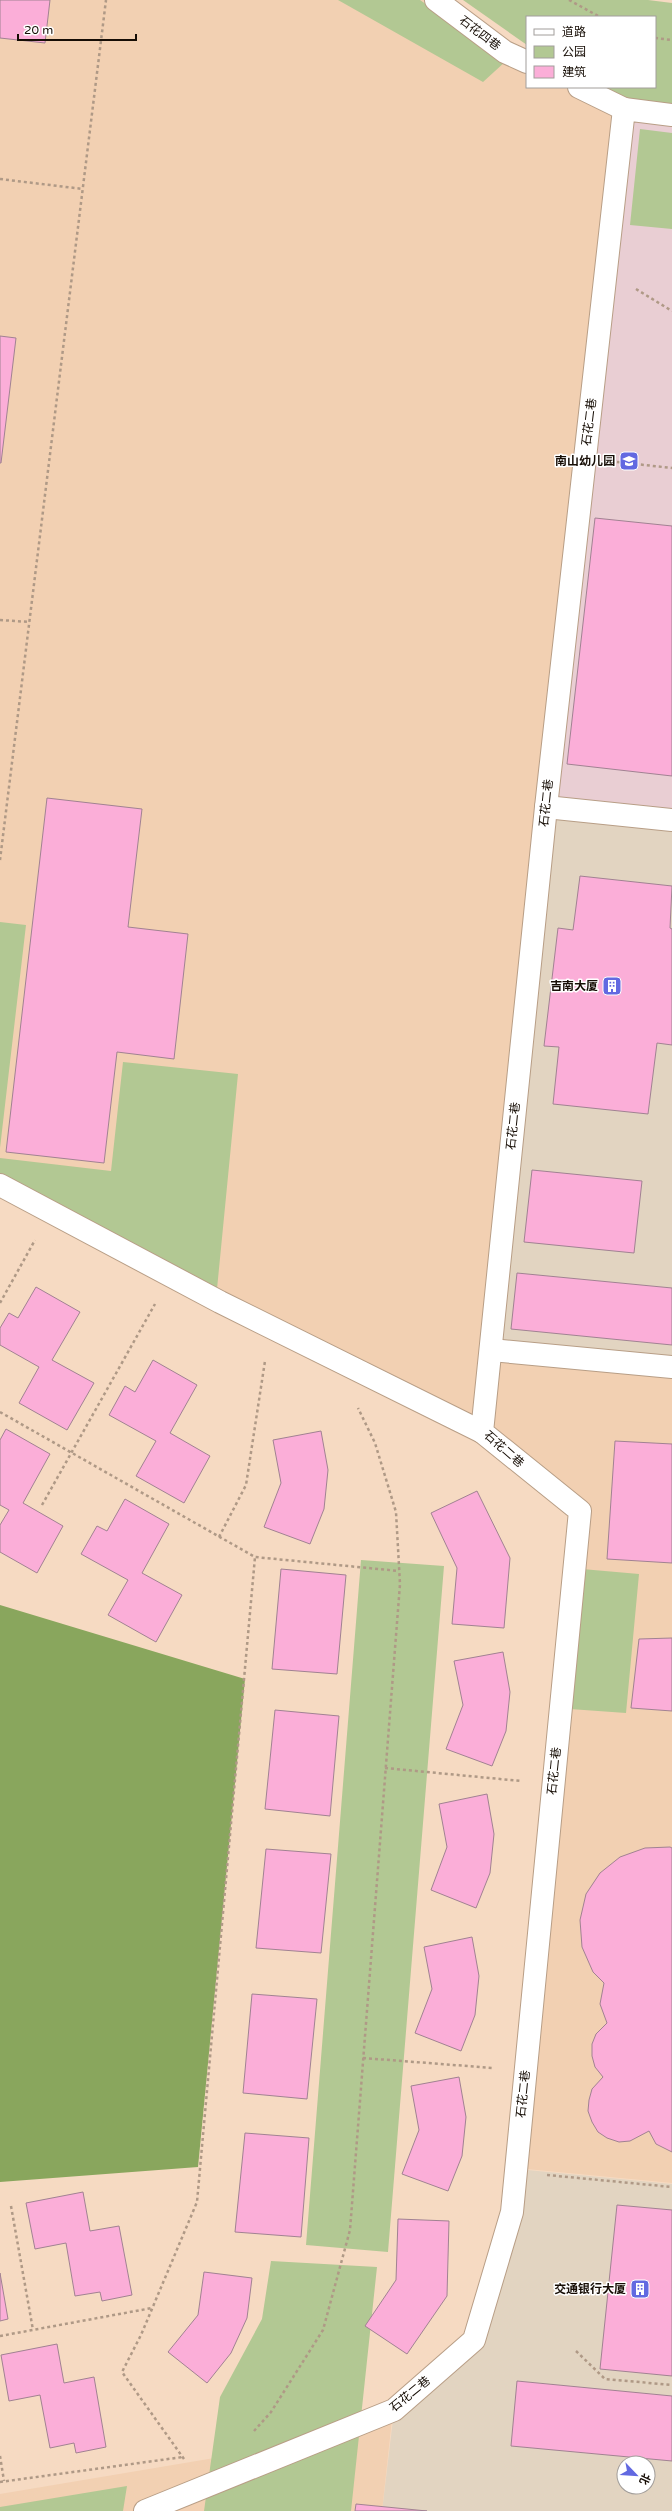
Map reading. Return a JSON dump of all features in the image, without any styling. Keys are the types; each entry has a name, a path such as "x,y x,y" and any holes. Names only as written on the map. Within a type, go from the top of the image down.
{"street":[{"name":"石花四巷","path":"436,0 505,52 526,62"},
{"path":"580,88 624,109 672,115"},
{"name":"石花二巷","path":"145,2511 394,2410 474,2340 512,2212 580,1511 482,1432 546,807 624,109"},
{"path":"546,807 672,820"},
{"path":"0,1185 270,1327 482,1432"},
{"path":"491,1350 672,1367"}],"path":[{"path":"0,860 106,0"},
{"path":"568,0 598,16"},
{"path":"656,38 672,40"},
{"path":"0,179 83,189"},
{"path":"606,272 672,311"},
{"path":"584,459 672,468"},
{"path":"0,620 30,622"},
{"path":"0,1303 50,1212"},
{"path":"42,1505 171,1276"},
{"path":"219,1536 246,1485 270,1327"},
{"path":"250,2435 271,2412 322,2330 350,2230 399,1571 396,1512 375,1443 355,1400"},
{"path":"0,1412 254,1557 399,1571"},
{"path":"204,2487 122,2372 153,2308 197,2202 254,1557"},
{"path":"385,1768 553,1784"},
{"path":"363,2058 526,2071"},
{"path":"515,2171 672,2187"},
{"path":"11,2206 33,2330"},
{"path":"0,2336 153,2308"},
{"path":"576,2351 605,2379 672,2385"},
{"path":"0,2456 4,2481"},
{"path":"0,2482 183,2457"}],"shaded area":[{"path":"0,0 434,0 526,62 526,88 579,88 624,110 481,1432 0,1181"},
{"name":"南山幼儿园","path":"625,110 672,116 672,819 549,807"},
{"path":"549,808 672,820 672,1367 491,1349"},
{"path":"491,1351 672,1368 672,2183 516,2168 581,1511 482,1432"},
{"path":"517,2169 672,2184 672,2511 382,2511 394,2411 474,2340"},
{"path":"393,2410 382,2511 0,2511 0,2494 256,2451"}],"green space":[{"path":"338,0 420,0 506,61 483,82"},
{"path":"463,0 648,0 672,3 672,104 625,99 606,88 656,88 656,16 526,16 526,44"},
{"path":"640,129 672,133 672,229 630,225"},
{"path":"0,922 26,925 0,1148"},
{"path":"123,1062 238,1074 217,1289 0,1174 0,1158 111,1171"},
{"path":"361,1560 444,1566 388,2252 306,2245"},
{"path":"582,1569 639,1574 626,1713 570,1709"},
{"path":"0,1605 245,1679 198,2167 0,2182"},
{"path":"271,2261 377,2267 351,2511 204,2511 220,2397 262,2319"},
{"path":"127,2486 123,2511 0,2511 0,2507"}],"building":[{"path":"0,0 50,0 45,43 0,38"},
{"path":"0,336 16,338 1,463 0,463"},
{"path":"595,518 672,526 672,776 567,764"},
{"path":"47,798 142,809 128,927 188,934 174,1059 117,1052 104,1163 6,1152"},
{"name":"吉南大厦","path":"580,876 672,886 670,928 672,929 672,1045 657,1043 648,1114 553,1104 559,1047 544,1046 558,928 573,930"},
{"path":"532,1170 642,1181 634,1253 524,1242"},
{"path":"517,1273 672,1288 672,1345 511,1329"},
{"path":"36,1287 80,1312 52,1360 94,1383 67,1430 19,1403 39,1367 0,1345 0,1328 9,1313 18,1318"},
{"path":"153,1360 197,1385 170,1433 210,1456 184,1503 136,1476 156,1441 109,1415 125,1386 135,1392"},
{"path":"6,1429 50,1454 23,1503 63,1526 37,1573 0,1552 0,1525 9,1510 0,1505 0,1440"},
{"path":"321,1431 328,1470 324,1509 310,1544 264,1527 281,1483 273,1440"},
{"path":"615,1441 672,1444 672,1563 607,1559"},
{"path":"477,1491 510,1558 504,1628 452,1624 457,1568 431,1513"},
{"path":"125,1499 169,1524 142,1573 182,1595 156,1642 108,1615 128,1580 81,1554 97,1526 107,1531"},
{"path":"281,1569 346,1575 337,1674 272,1669"},
{"path":"672,1638 672,1711 631,1708 639,1639"},
{"path":"503,1652 510,1692 506,1731 492,1766 446,1749 463,1705 454,1661"},
{"path":"275,1710 339,1716 330,1816 265,1809"},
{"path":"487,1794 494,1834 490,1873 476,1908 431,1890 447,1847 439,1804"},
{"path":"645,1848 672,1848 672,2152 656,2144 649,2131 630,2141 619,2142 607,2138 598,2132 592,2122 588,2111 589,2100 592,2089 603,2077 595,2067 592,2056 592,2044 596,2034 607,2023 600,2004 604,1983 593,1972 582,1947 580,1920 586,1894 600,1873 620,1857"},
{"path":"266,1849 331,1854 321,1953 256,1948"},
{"path":"472,1937 479,1976 475,2015 461,2051 415,2033 432,1989 424,1947"},
{"path":"252,1994 317,1999 307,2099 243,2093"},
{"path":"459,2077 466,2117 462,2156 448,2191 402,2174 419,2130 411,2086"},
{"path":"245,2133 309,2138 301,2237 235,2232"},
{"path":"83,2192 90,2231 119,2226 132,2295 102,2301 100,2292 75,2296 66,2243 35,2249 26,2203"},
{"name":"交通银行大厦","path":"617,2205 672,2210 672,2376 600,2369"},
{"path":"398,2219 449,2221 447,2296 407,2354 365,2326 396,2280"},
{"path":"204,2272 252,2278 247,2318 231,2353 207,2383 168,2352 198,2315"},
{"path":"0,2273 8,2319 0,2321"},
{"path":"57,2344 64,2383 94,2377 106,2447 76,2453 74,2443 50,2448 40,2395 9,2401 1,2355"},
{"path":"517,2381 672,2396 672,2461 656,2460 656,2455 616,2456 511,2446"},
{"path":"356,2504 427,2511 355,2511"}],"place":[{"name":"南山幼儿园","path":"629,461"},
{"name":"吉南大厦","path":"612,986"},
{"name":"交通银行大厦","path":"640,2289"}]}
